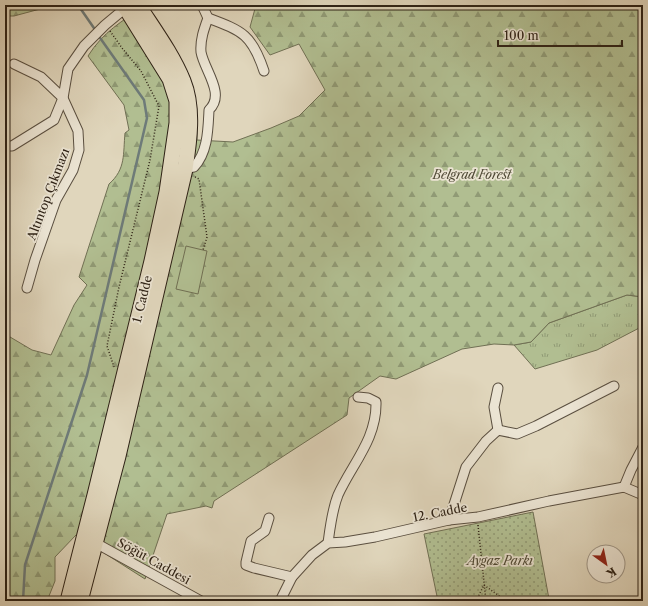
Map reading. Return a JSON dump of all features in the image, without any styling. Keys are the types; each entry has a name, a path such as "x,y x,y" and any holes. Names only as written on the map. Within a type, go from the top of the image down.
{"main road":[{"name":"1. Cadde","path":"80,601 90,540 152,261 183,168 177,123 176,101 170,79 129,6"},
{"name":"1. Cadde","path":"68,601 90,540"}],"street":[{"path":"183,168 200,161 208,134 209,110 214,104 216,97 202,52 202,36 208,18 202,5"},
{"path":"5,146 12,146 54,120 63,98 68,69 84,46 103,27 129,6"},
{"path":"208,18 232,27 247,37 258,54 264,71"},
{"name":"Altıntop Çıkmazı","path":"14,64 41,76 63,98 78,130 79,150 73,170 56,200 28,288"},
{"path":"498,430 517,434 536,426 614,386"},
{"path":"498,388 494,407 498,430"},
{"path":"282,599 292,577 312,555 328,543 338,496 366,446 377,416 376,402 368,398 358,397"},
{"path":"449,520 466,467 486,441 498,430"},
{"path":"643,447 630,470 624,487 643,495"},
{"name":"12. Cadde","path":"328,543 375,537 449,520 478,517 624,487"},
{"path":"269,518 265,531 251,541 246,565 292,577"},
{"name":"Söğüt Caddesi","path":"90,540 201,601"}],"path":[{"path":"103,27 141,71 159,106 150,160 119,287 107,346 116,372"},
{"path":"183,168 199,179 207,237 204,250"},
{"path":"478,517 486,601"},
{"path":"476,601 484,584"},
{"path":"484,584 506,601"}],"green space":[{"path":"5,5 55,5 14,16 5,16"},
{"name":"Belgrad Forest","path":"256,5 643,5 643,297 627,295 549,323 531,342 514,345 494,344 462,349 396,379 380,376 349,398 347,415 214,501 212,508 206,506 167,514 145,579 76,535 55,557 55,581 47,601 5,601 5,334 32,350 51,355 74,305 87,285 79,277 109,184 121,167 124,154 125,133 129,130 124,105 88,56 100,40 121,22 145,6 174,47 188,74 195,98 197,140 233,142 299,116 325,90 299,44 270,55 250,27"},
{"path":"186,246 207,251 198,294 176,289"},
{"path":"627,295 643,297 643,326 597,350 535,369 514,345 531,342 549,323"},
{"name":"Aygaz Parkı","path":"533,512 549,599 552,601 438,601 424,534"}],"waterway":[{"path":"78,5 96,31"},
{"path":"23,601 25,565 87,375 147,118 144,100 98,35"}]}
